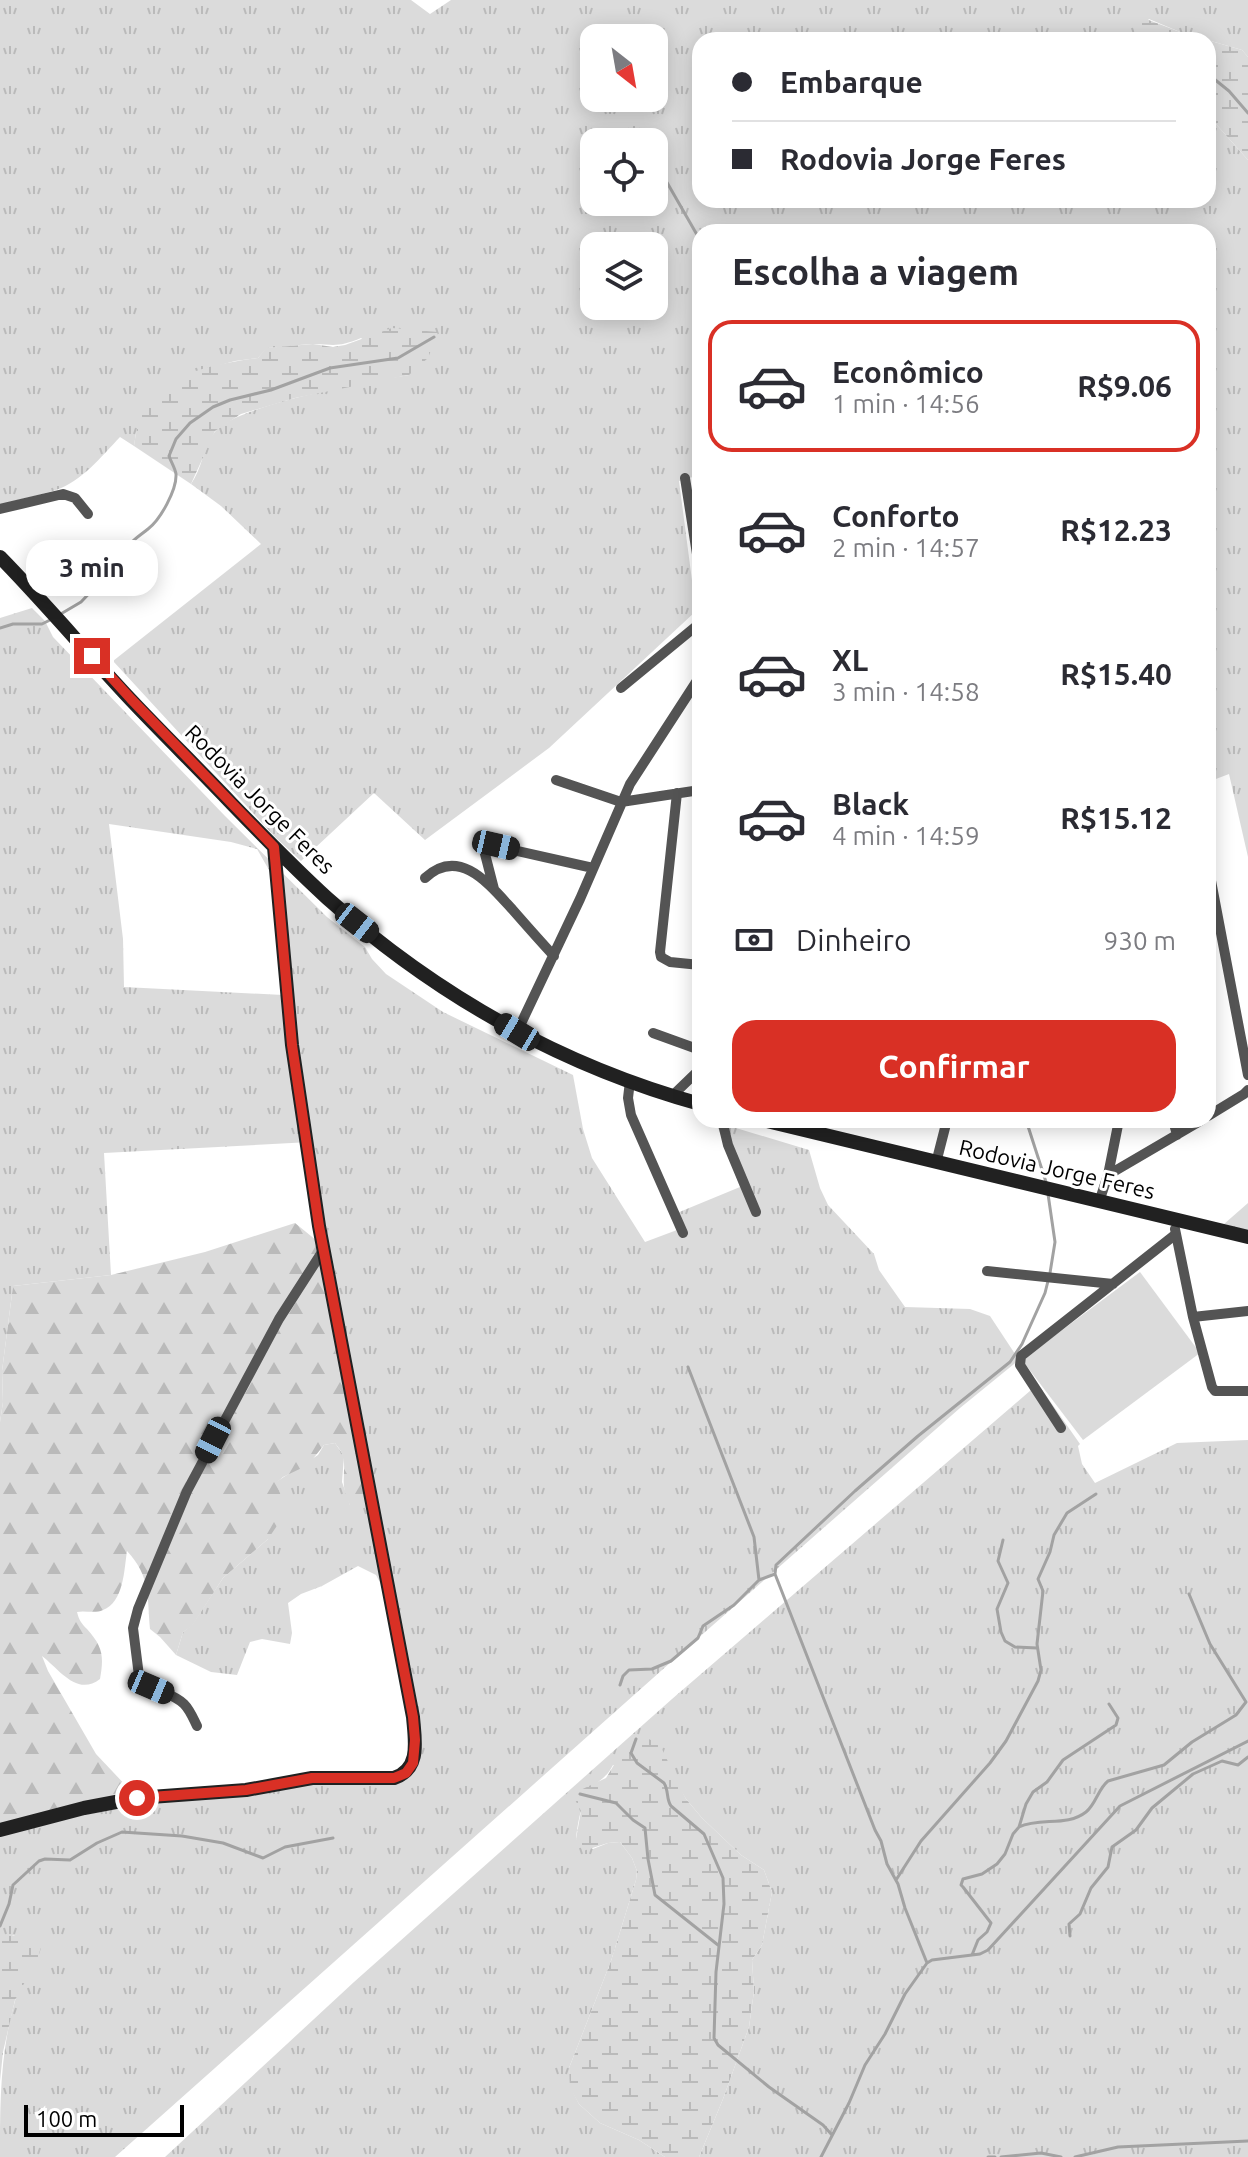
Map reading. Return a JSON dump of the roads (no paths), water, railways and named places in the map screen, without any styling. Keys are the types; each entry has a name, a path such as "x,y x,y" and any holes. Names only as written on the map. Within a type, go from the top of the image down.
{"main road":[{"name":"Rodovia Jorge Feres","path":"0,557 274,847 327,898 380,941 448,990 517,1032 571,1059 692,1102"},
{"path":"0,1830 137,1798 246,1790 312,1778 394,1778 406,1773 413,1763 415,1740 411,1706 319,1226 292,1045 274,847"},
{"name":"Rodovia Jorge Feres","path":"795,1128 1099,1202 1175,1227 1248,1237"}],"street":[{"path":"685,478 692,522"},
{"path":"0,509 63,494 75,498 88,514"},
{"path":"621,688 692,630"},
{"path":"517,1032 554,956 621,802 643,762 692,688"},
{"path":"556,780 621,802 692,791"},
{"path":"677,793 660,952 666,961 692,964"},
{"path":"494,889 484,850 491,845 593,868"},
{"path":"425,878 443,865 459,867 479,876 554,956"},
{"path":"1216,907 1248,1075"},
{"path":"653,1033 692,1047"},
{"path":"672,1096 692,1077"},
{"path":"630,1081 628,1098 631,1115 683,1233"},
{"path":"1216,1111 1248,1090"},
{"path":"724,1128 756,1212"},
{"path":"936,1163 945,1128"},
{"path":"1099,1202 1117,1128"},
{"path":"1175,1128 1177,1135"},
{"path":"1108,1175 1189,1128"},
{"path":"1061,1428 1020,1365 1021,1356 1113,1284 1175,1227"},
{"path":"1175,1227 1193,1317 1213,1390 1248,1391"},
{"path":"197,1726 182,1702 145,1683 139,1676 133,1628 138,1609 187,1491 279,1319 324,1249"},
{"path":"987,1271 1113,1284"},
{"path":"1193,1317 1248,1311"}],"waterway":[{"path":"1216,80 1248,113"},
{"path":"668,184 692,226"},
{"path":"59,615 81,602 125,558 130,544 153,525 162,512 176,481 169,456 176,439 190,423 213,407 230,400 271,390 330,368 398,358 434,337"},
{"path":"0,628 13,624 42,624 52,619"},
{"path":"1029,1128 1046,1182"},
{"path":"1048,1194 1055,1242 1050,1273"},
{"path":"927,1963 775,1574 776,1565 918,1436 1010,1362 1022,1344 1048,1281"},
{"path":"688,1367 754,1537 759,1580"},
{"path":"896,1880 921,1841 1006,1741 1038,1681 1041,1670 1037,1644 1043,1591 1038,1579 1054,1535 1067,1513 1096,1494"},
{"path":"1003,1540 998,1561 1008,1583 997,1609 1001,1632 1005,1641 1015,1647 1037,1648"},
{"path":"620,1685 629,1670 652,1669 671,1661 698,1638 703,1626 734,1605 759,1580 775,1574"},
{"path":"1019,1827 1079,1817 1089,1809 1108,1781 1164,1765 1192,1742 1236,1715 1246,1702 1210,1644 1189,1594"},
{"path":"972,1955 978,1940 991,1923 961,1885 963,1879 982,1874 997,1864 1019,1827 1033,1792 1047,1782 1063,1760 1116,1725 1118,1718 1109,1704"},
{"path":"636,1739 631,1753 637,1763 664,1783 671,1806 704,1834 723,1878 724,1904 716,1972 714,2038 718,2045 769,2087 823,2125 832,2135"},
{"path":"821,2157 865,2065 905,1994 927,1963 988,1950 1120,1806 1248,1741"},
{"path":"1070,1936 1069,1924 1080,1914 1091,1888 1108,1867 1112,1847 1136,1830 1152,1808 1193,1774 1222,1761 1238,1765 1248,1757"},
{"path":"580,1794 616,1803 645,1828 655,1895 718,1945"},
{"path":"0,1926 13,1885 39,1861 70,1860 122,1832 182,1836 223,1843 263,1858 285,1847 333,1838"},
{"path":"1075,2157 1118,2147 1248,2141"},
{"path":"1001,2157 1041,2153 1061,2157"},
{"path":"988,2157 995,2157"}]}
